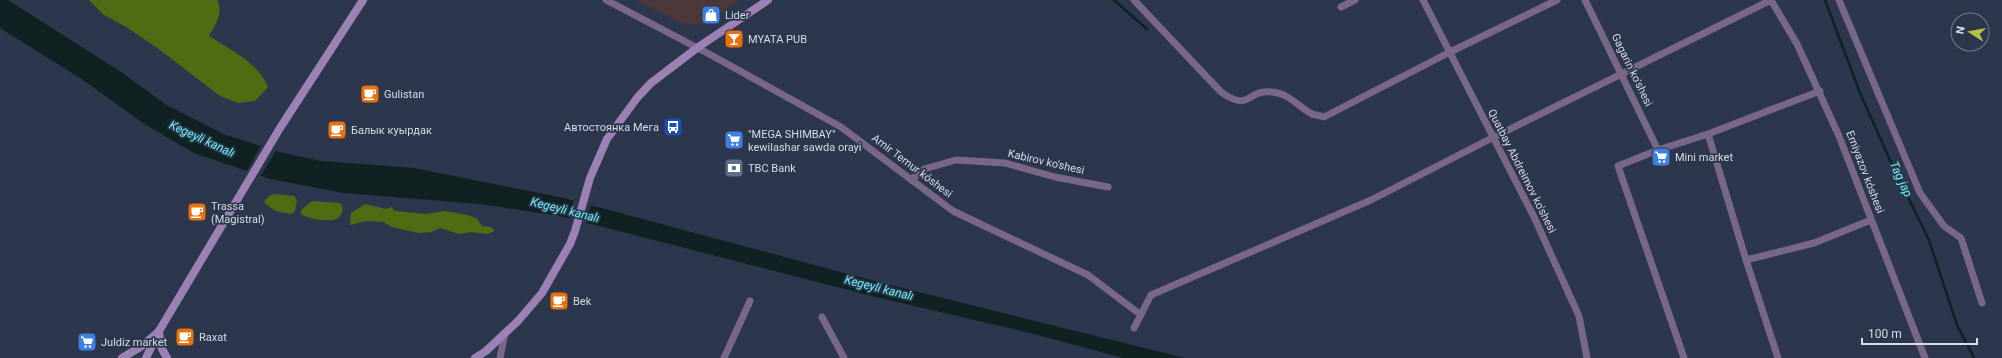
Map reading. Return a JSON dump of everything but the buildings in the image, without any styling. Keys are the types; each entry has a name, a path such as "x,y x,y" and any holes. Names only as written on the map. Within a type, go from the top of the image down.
{"street":[{"path":"146,358 159,331 280,128 363,0"},
{"name":"Amir Temur kóshesi","path":"606,0 841,127 953,211 1088,275 1141,315"},
{"path":"475,358 486,351 518,321 542,293 567,250 575,231 585,192 606,139 618,121 651,83 697,48 768,0"},
{"path":"1134,0 1221,92 1233,101 1244,102 1261,93 1272,92 1291,98 1312,114 1324,117 1450,52 1557,0"},
{"path":"1341,6 1355,0"},
{"name":"Quatbay Abdreimov ko'shesi","path":"1423,0 1492,138 1534,217 1569,293 1579,316 1587,358"},
{"name":"Gagarin ko'shesi","path":"1585,0 1658,150"},
{"path":"1134,328 1151,295 1358,206 1771,0"},
{"name":"Erniyazov kóshesi","path":"1771,0 1797,44 1820,91 1839,136 1925,358"},
{"path":"1839,0 1920,193 1944,226 1962,238 1982,304"},
{"path":"1684,358 1618,166 1658,150 1708,134 1820,91"},
{"path":"1708,134 1746,260 1778,358"},
{"name":"Kabirov ko'shesi","path":"911,180 924,169 956,160 1005,163 1055,177 1108,187"},
{"path":"1746,260 1814,243 1871,220"},
{"path":"724,358 750,301"},
{"path":"822,317 844,358"},
{"path":"122,358 142,346 159,331"},
{"path":"159,331 161,347 167,358"},
{"path":"500,358 505,333"}],"shaded area":[{"path":"636,0 739,0 704,24 686,25"}],"green space":[{"path":"89,0 217,0 220,10 218,19 209,36 243,57 258,70 268,87 255,101 238,103 220,96 160,50 128,28 104,15"},
{"path":"275,194 294,196 297,200 295,211 291,214 276,211 264,202 269,196"},
{"path":"312,201 340,203 343,208 342,213 338,218 332,220 313,219 301,214 301,210"},
{"path":"365,204 386,209 391,207 395,211 426,214 444,211 467,215 476,218 482,226 491,227 495,231 487,234 472,232 459,234 440,228 431,232 418,233 392,227 383,222 367,221 350,225 351,213"}],"water":[{"name":"Kegeyli kanalı","path":"0,0 8,0 121,72 165,104 223,134 280,152 321,161 414,168 564,198 878,282 1185,358 1123,358 1034,334 872,296 560,216 480,204 344,193 270,179 194,153 146,125 80,78 0,28"}],"pier":[{"path":"262,144 277,149 260,177 246,172"},
{"path":"574,198 591,203 586,224 569,220"}],"waterway":[{"path":"1114,0 1147,29"},
{"name":"Tag jap","path":"1825,0 1860,93 1890,160 1929,240 1957,325 1974,358"}],"place":[{"name":"Lider","path":"711,15"},
{"name":"MYATA PUB","path":"734,39"},
{"name":"Gulistan","path":"370,94"},
{"name":"Автостоянка Мега","path":"673,127"},
{"name":"Балык куырдак","path":"337,130"},
{"name":"\"MEGA SHIMBAY\" kewilashar sawda orayi","path":"734,140"},
{"name":"Mini market","path":"1661,157"},
{"name":"TBC Bank","path":"734,168"},
{"name":"Trassa (Magistral)","path":"197,212"},
{"name":"Bek","path":"559,301"},
{"name":"Raxat","path":"185,337"},
{"name":"Juldiz market","path":"87,342"}]}
